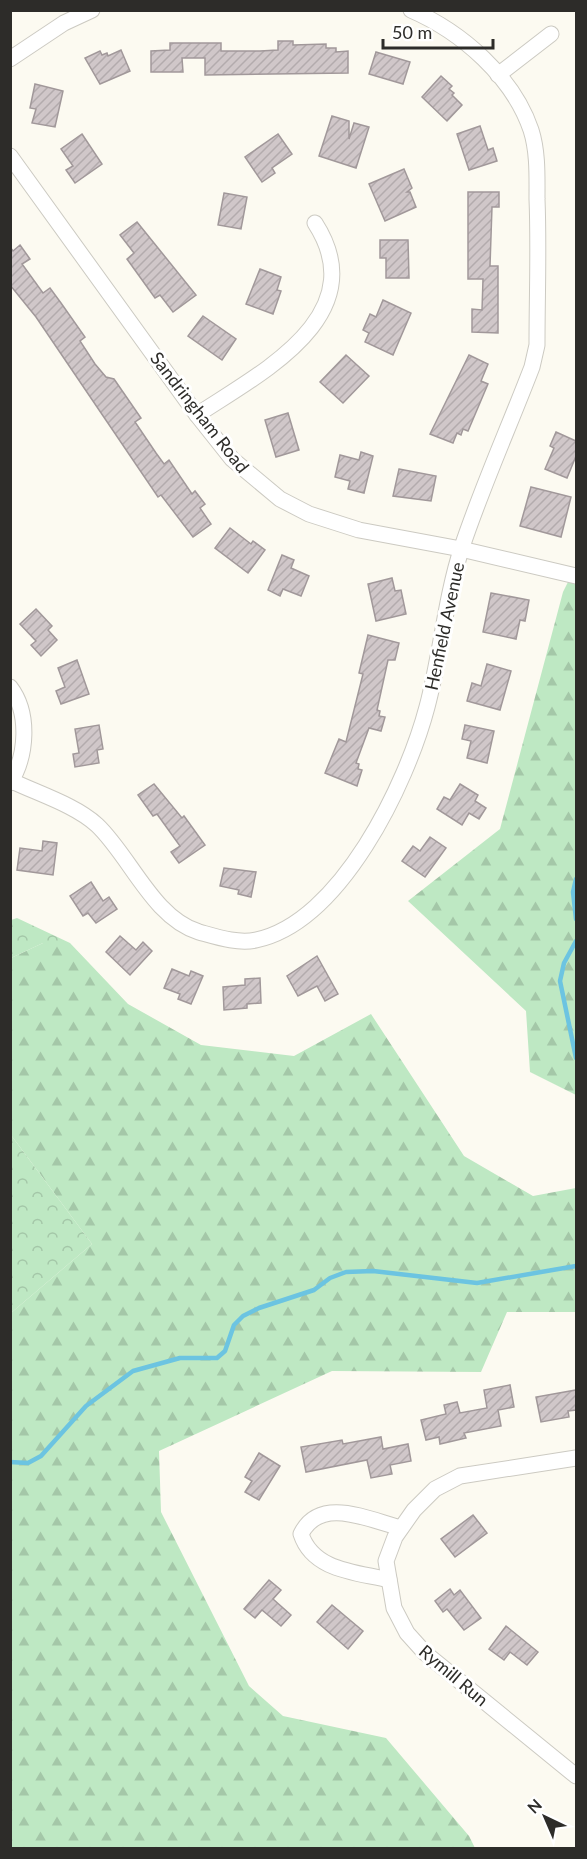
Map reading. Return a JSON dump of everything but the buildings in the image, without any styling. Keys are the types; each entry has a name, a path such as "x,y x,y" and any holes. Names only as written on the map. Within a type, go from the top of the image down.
{"street":[{"path":"10,59 64,23 92,10"},
{"name":"Henfield Avenue","path":"11,782 88,817 100,827 142,884 174,917 196,931 234,941 256,940 283,928 316,906 345,874 372,838 389,807 427,706 461,549 532,367 537,345 536,162 531,131 518,103 498,75 464,41 436,21 411,10"},
{"path":"498,75 551,34"},
{"name":"Sandringham Road","path":"10,156 197,415 232,459 280,499 309,514 358,530 461,549 576,576"},
{"path":"197,415 289,353 315,324 326,300 331,268 327,244 315,223"},
{"path":"10,687 21,711 24,738 21,761 11,782"},
{"name":"Rymill Run","path":"576,1458 460,1476 435,1489 414,1510 401,1528 386,1562 394,1608 407,1633 425,1653 576,1776"},
{"path":"389,1580 317,1560 306,1547 301,1534 307,1523 319,1514 334,1512 401,1528"}],"green space":[{"path":"576,566 576,1095 530,1072 526,1011 408,901 500,829 563,592"},
{"path":"17,918 70,943 43,943 11,958 11,920"},
{"path":"43,943 70,943 128,1004 201,1045 294,1056 371,1014 464,1156 533,1196 576,1188 576,1312 507,1312 481,1372 332,1371 159,1451 161,1512 249,1686 283,1716 386,1738 469,1836 475,1848 11,1848 11,1313 92,1244 11,1135 11,958"},
{"path":"11,1135 92,1244 10,1313"}],"waterway":[{"path":"576,879 573,892 576,919"},
{"path":"576,941 564,963 560,981 576,1058"},
{"path":"10,1462 28,1463 41,1456 86,1406 133,1371 180,1358 217,1358 225,1351 234,1325 243,1316 259,1308 314,1290 330,1278 346,1272 373,1271 477,1283 576,1266"}]}
